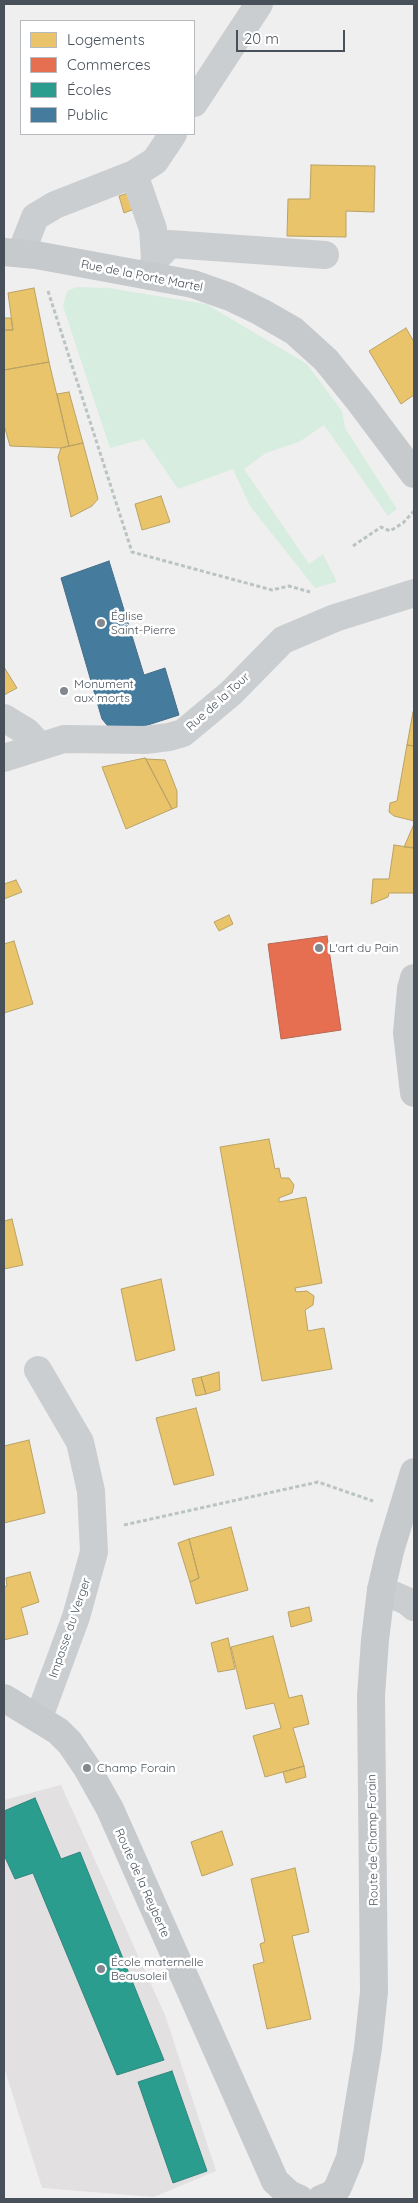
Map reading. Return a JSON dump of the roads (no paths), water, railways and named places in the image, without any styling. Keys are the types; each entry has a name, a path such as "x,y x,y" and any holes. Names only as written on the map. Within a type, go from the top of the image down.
{"main road":[{"name":"Rue de la Porte Martel","path":"20,253 153,268 230,297 294,331 337,374 414,474"},
{"path":"414,978 407,1034 414,1093"},
{"name":"Route de Champ Forain","path":"321,2199 333,2194 338,2187 350,2158 368,2048 374,1992 371,1696 381,1590 414,1472"},
{"name":"Route de la Reyberte","path":"4,1698 39,1717 70,1743 110,1809 262,2156 275,2181 289,2194 300,2199"}],"street":[{"path":"195,101 259,4"},
{"path":"20,253 35,217 55,205 134,174 155,161 172,135"},
{"path":"134,174 153,229 153,268"},
{"path":"153,268 170,244 325,255"},
{"name":"Rue de la Tour","path":"4,758 39,745 64,739 145,740 183,733 231,693 283,640 335,618 414,592"},
{"path":"4,718 27,732 39,745"},
{"name":"Impasse du Verger","path":"38,1370 80,1442 91,1491 94,1552 76,1617 39,1717"},
{"path":"381,1590 407,1601 414,1607"}],"place":[{"name":"Église Saint-Pierre","path":"101,623"},
{"name":"Monument aux morts","path":"64,691"},
{"name":"L'art du Pain","path":"319,948"},
{"name":"Champ Forain","path":"87,1768"},
{"name":"École maternelle Beausoleil","path":"101,1969"}]}
